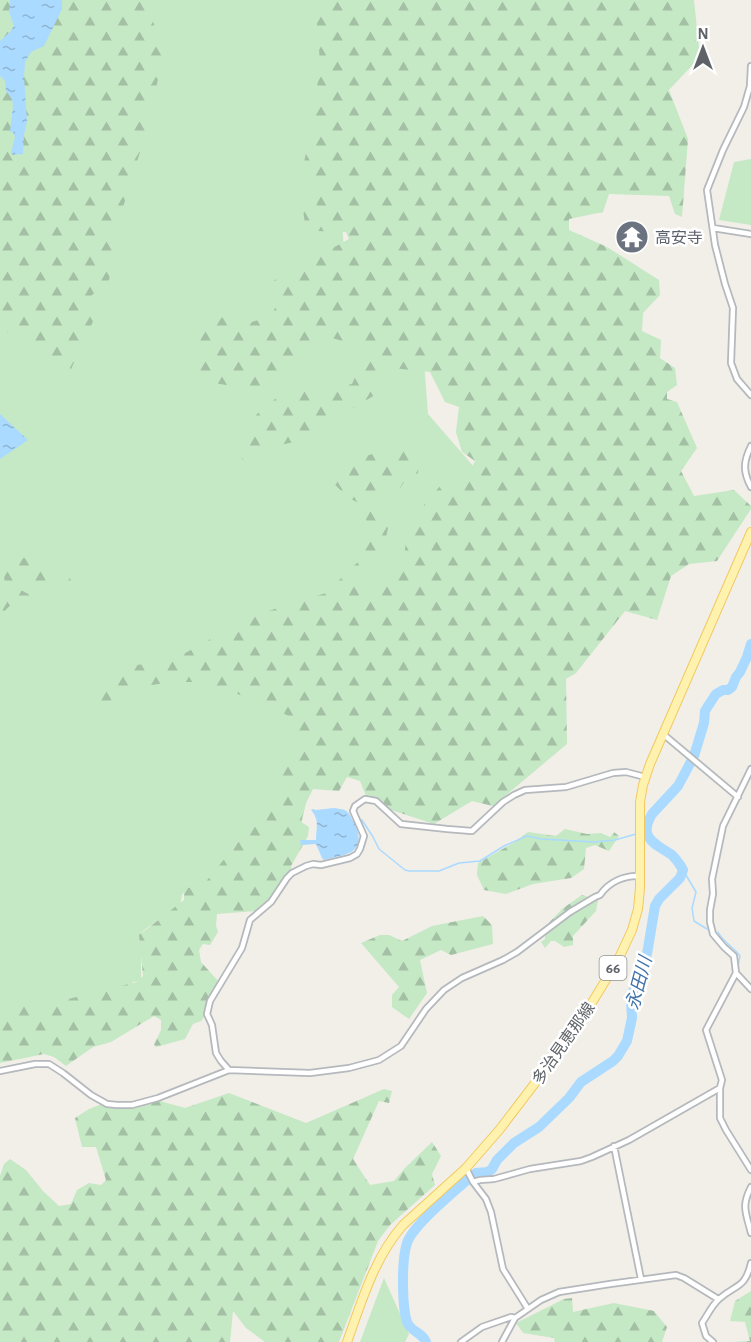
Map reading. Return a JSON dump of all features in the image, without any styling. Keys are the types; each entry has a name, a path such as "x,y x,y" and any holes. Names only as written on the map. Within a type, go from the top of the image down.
{"main road":[{"name":"多治見恵那線","path":"347,1342 373,1271 389,1243 403,1225 466,1168 501,1129 574,1032 618,960 632,930 638,909 640,802 645,777 750,537"}],"street":[{"path":"751,66 750,86 744,107 708,186 707,197 715,245 733,308 731,363 737,379 751,395"},
{"path":"713,228 751,234"},
{"path":"751,446 747,454 745,476 751,487"},
{"path":"663,734 738,797"},
{"path":"751,769 723,826 712,879 710,922 713,934 734,956 736,973 706,1029 721,1072 720,1118 751,1170"},
{"path":"229,1070 216,1053 212,1025 207,1014 216,991 242,948 250,920 271,902 287,878 297,870 306,866 350,858 357,854 364,836 353,811 364,799 376,801 401,824 472,831 503,802 525,790 567,787 612,772 626,772 645,777"},
{"path":"0,1071 35,1064 49,1064 91,1095 107,1104 117,1106 132,1105 158,1098 229,1070 310,1073 349,1068 379,1059 401,1046 426,1009 444,990 462,978 518,952 570,912 600,896 600,893 614,882 630,876 640,876"},
{"path":"736,973 751,989"},
{"path":"473,1182 580,1161 651,1128 720,1088"},
{"path":"614,1146 641,1279"},
{"path":"466,1168 486,1199 491,1212 502,1269 528,1309"},
{"path":"751,1187 744,1207 751,1233"},
{"path":"713,1342 706,1336 702,1323 718,1299 744,1282 751,1263"},
{"path":"502,1342 514,1318 541,1300 559,1292 668,1275 680,1276 718,1299"},
{"path":"461,1342 482,1327 514,1318"}],"green space":[{"path":"0,0 153,0 146,2 164,52 147,129 123,207 109,280 90,297 96,315 71,369 0,328"},
{"path":"100,0 330,0 332,111 344,248 421,323 428,414 474,467 308,792 295,855 185,891 180,906 141,933 141,981 133,982 0,1035 0,317"},
{"path":"315,0 694,0 700,57 669,90 688,139 682,217 675,214 669,196 609,194 603,212 569,219 569,230 607,247 659,280 660,295 643,313 642,331 661,340 660,358 675,368 677,385 667,392 667,399 677,402 697,448 681,471 694,496 734,490 751,506 751,509 717,561 689,564 671,576 657,620 625,611 576,673 566,679 567,744 493,806 472,801 434,824 376,805 366,796 360,781 347,777 339,791 313,789 301,822 309,827 308,836 291,866 292,870 271,898 256,911 217,914 218,932 210,945 203,944 199,950 201,962 219,982 207,1004 206,1015 201,1021 193,1024 185,1039 156,1047 154,1045 161,1030 161,1020 154,1016 111,1042 93,1047 66,1066 54,1057 44,1054 0,1063 0,1005 36,1007 137,982 143,976 139,935 184,900 184,889 204,884 239,841 274,807 283,762 292,751 300,723 273,707 204,682 172,682 145,686 117,699 92,705 107,682 136,665 169,662 252,616 326,593 362,558 371,534 361,504 349,498 333,483 340,465 375,453 401,448 419,451 418,473 406,479 400,488 382,492 381,505 390,519 383,551 372,563 360,583 369,591 383,589 403,563 407,536 422,515 424,504 443,483 470,471 475,461 462,452 456,432 459,407 445,402 430,372 392,368 375,395 346,412 323,421 307,439 267,448 252,464 242,459 242,437 257,414 275,399 306,391 352,384 367,349 323,335 295,362 257,390 195,380 200,333 230,312 235,327 272,316 277,302 273,281 349,239 346,232 317,231 305,224 303,210 317,205 314,182 304,162 313,123 320,62"},
{"path":"751,159 751,225 719,220 734,162"},
{"path":"24,558 44,569 65,567 71,581 66,582 57,578 49,583 40,582 38,587 18,585 18,589 41,598 41,601 11,605 2,616 4,622 1,626 0,594 5,591 5,588 4,569 0,567 0,563"},
{"path":"565,829 587,834 601,833 610,837 614,832 619,836 609,851 595,845 586,848 584,869 571,878 533,884 506,894 484,890 477,875 478,863 528,832 556,836"},
{"path":"582,895 598,900 596,911 573,936 573,945 564,947 551,941 545,948 541,942 545,939 545,927 562,909"},
{"path":"483,916 492,925 493,944 451,955 441,950 420,960 427,993 409,1019 392,1007 392,995 399,987 361,943 380,935 389,935 402,941 432,926"},
{"path":"384,1089 392,1091 389,1103 379,1101 353,1159 370,1185 394,1181 432,1142 441,1156 432,1174 435,1185 390,1225 378,1241 339,1342 265,1342 246,1328 233,1311 230,1342 0,1342 0,1176 4,1164 10,1159 26,1170 59,1206 71,1204 77,1190 89,1183 101,1185 106,1180 96,1147 82,1147 75,1118 102,1104 112,1108 134,1108 160,1101 185,1108 229,1093 306,1123"},
{"path":"384,1278 409,1334 405,1342 360,1342"},
{"path":"751,1291 751,1342 732,1342 750,1341 745,1322 730,1321 735,1301"},
{"path":"572,1298 573,1312 614,1303 654,1311 667,1327 662,1342 555,1342 554,1338 523,1333 516,1323 564,1299"}],"water":[{"path":"10,0 62,0 62,9 44,46 31,52 25,62 27,121 23,154 13,155 11,153 15,137 13,132 10,132 13,105 6,91 5,81 0,76 0,41 14,26 9,12"},
{"path":"0,414 28,440 0,459"},
{"path":"334,808 346,811 353,821 356,821 359,842 352,851 324,860 316,844 301,845 300,840 316,840 317,821 311,810"}],"waterway":[{"name":"永田川","path":"426,1342 409,1325 405,1312 403,1266 407,1243 417,1227 444,1201 476,1173 488,1172 492,1169 497,1160 514,1143 539,1127 569,1098 581,1082 613,1061 627,1041 632,1018 631,999 647,954 655,906 680,878 683,870 672,855 648,837 648,823 652,814 678,786 694,756 704,723 705,711 716,694 732,687 751,644"},
{"path":"360,820 379,849 409,871 439,871 459,863 480,861 504,846 527,836 594,842 615,840 636,834"},
{"path":"683,870 696,892 692,908 694,921 707,929"},
{"path":"718,932 740,956 738,966"}],"place":[{"name":"高安寺","path":"632,237"}]}
